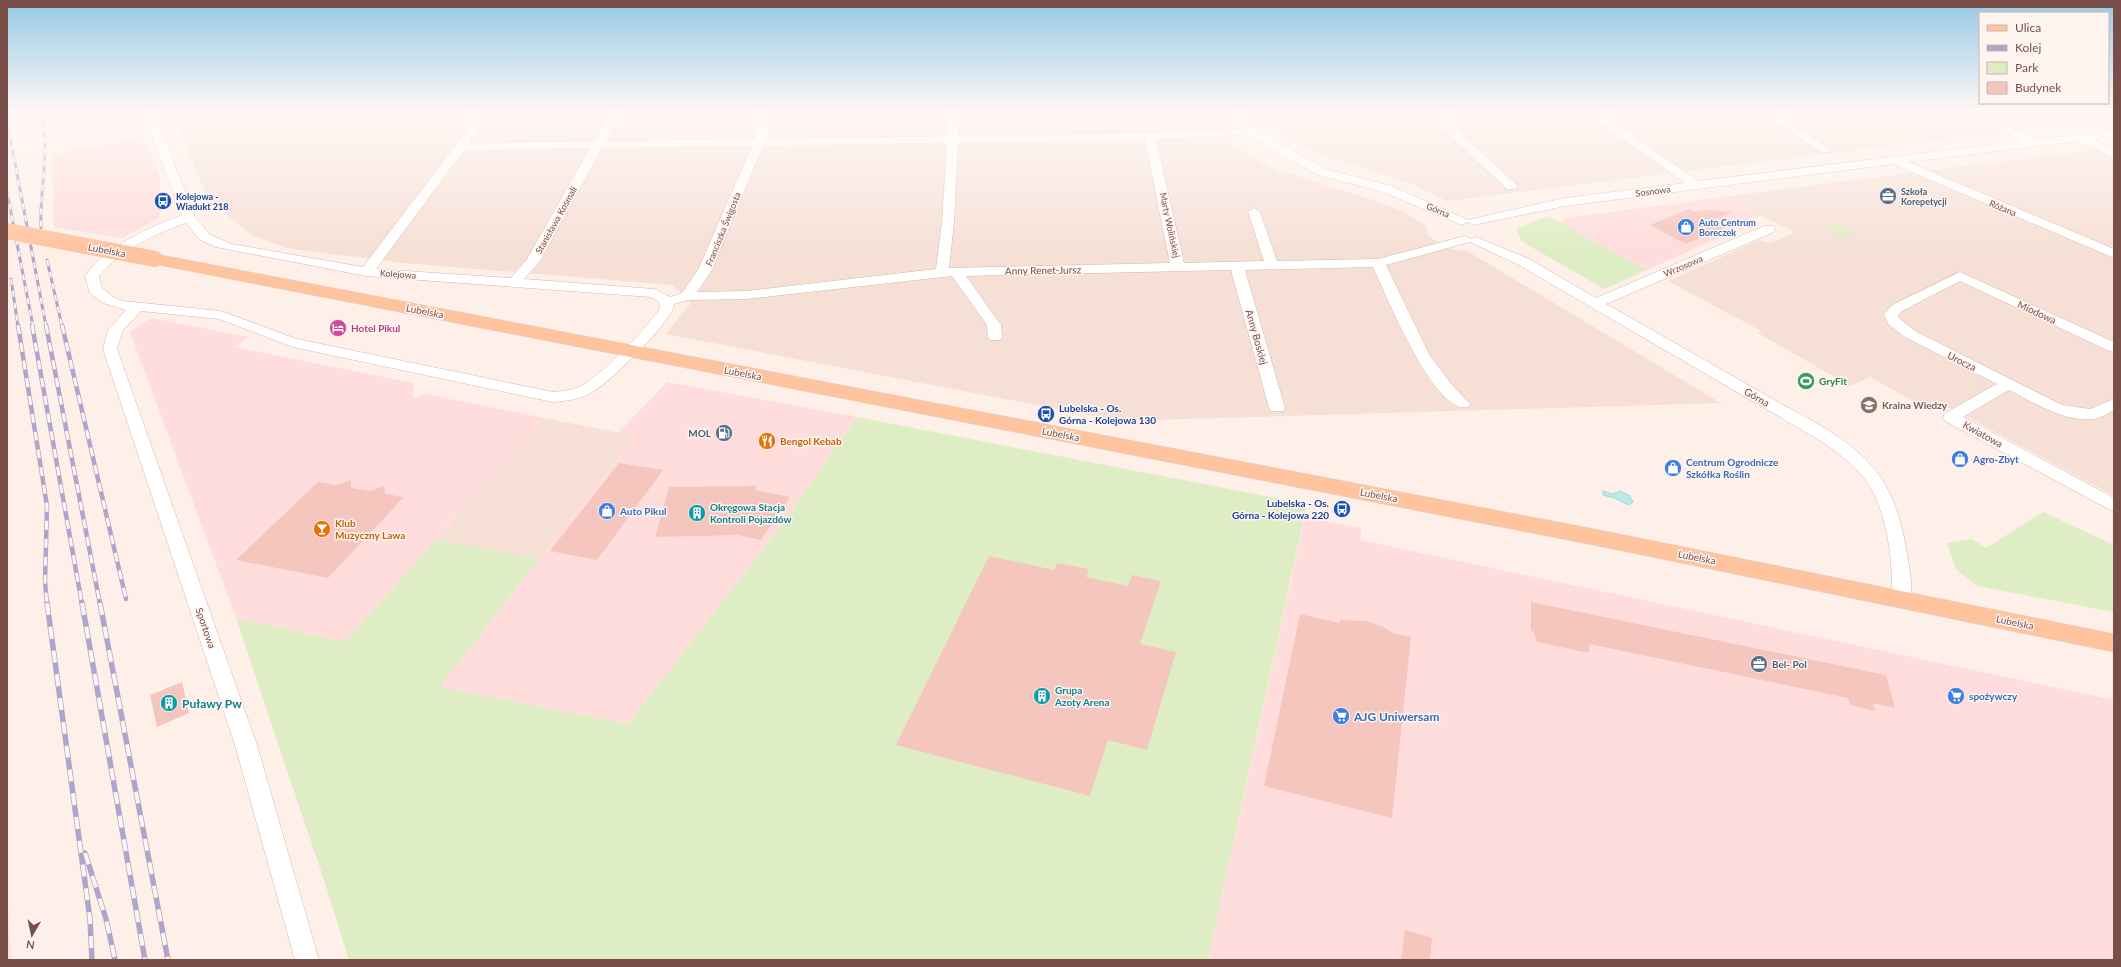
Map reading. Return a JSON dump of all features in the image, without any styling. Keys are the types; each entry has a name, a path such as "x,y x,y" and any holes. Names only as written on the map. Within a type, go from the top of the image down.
{"main road":[{"name":"Lubelska","path":"7,231 1591,536 2114,643"}],"street":[{"name":"Kolejowa","path":"166,158 189,217 197,233 204,239 228,247 366,272 654,293 667,302"},
{"path":"366,272 453,158"},
{"name":"Stanisława Kosmali","path":"514,283 533,261 592,158"},
{"name":"Franciszka Świgosta","path":"687,296 705,270 751,158"},
{"path":"952,158 948,222 949,272 994,325 995,337"},
{"name":"Marty Wolińskiej","path":"1155,158 1178,268"},
{"name":"Górna","path":"1295,158 1322,172 1387,189 1468,221 1483,225 1490,233 1524,262"},
{"path":"1480,158 1511,186"},
{"path":"1657,158 1696,185"},
{"name":"Sosnowa","path":"1450,229 1468,221 1565,202 1908,158"},
{"name":"Różana","path":"1893,160 1922,174 2114,254"},
{"name":"Górna","path":"1414,200 1450,229 1470,240 1524,262 1827,437 1853,456 1872,477 1887,501 1902,575 1901,599"},
{"name":"Sosnowa","path":"1470,240 1490,233 1527,209"},
{"path":"1254,212 1272,266"},
{"path":"189,217 160,228 98,267 92,276 95,290 100,296 120,304 221,315 270,336 300,345 554,397 565,396 590,387 629,351 664,314 667,302"},
{"name":"Anny Renet-Jursz","path":"1419,250 1450,229"},
{"name":"Wrzosowa","path":"1596,303 1770,229"},
{"name":"Anny Renet-Jursz","path":"667,302 687,296 747,295 949,272 1378,263 1419,250 1470,240"},
{"path":"1378,263 1416,348 1432,372 1449,393 1462,404"},
{"name":"Anny Boskiej","path":"1237,266 1277,408"},
{"name":"Miodowa","path":"1960,276 2114,348"},
{"name":"Urocza","path":"1960,276 1897,308 1891,314 1891,319 1897,326 1910,334 2045,403 2070,412 2093,414 2114,404"},
{"name":"Sportowa","path":"138,307 115,330 111,339 110,349 246,745 307,960"},
{"name":"Kwiatowa","path":"2008,384 1951,417 2114,506"}],"shaded area":[{"path":"52,158 152,158 160,178 160,217 123,238 54,227"},
{"path":"191,158 1255,158 1278,172 1285,172 1383,203 1407,214 1426,225 1428,236 1450,249 1467,251 1721,403 1120,421 666,334 691,303 672,285 403,263 286,248 251,235 208,199"},
{"path":"1330,158 1792,158 1447,201 1414,185"},
{"path":"2027,158 2114,158 2114,496 1943,404 1931,411 1870,377 1850,386 1758,333 1761,331 1668,281 1759,240 1771,243 1795,232 1722,197"},
{"path":"1722,197 1759,215 1736,225 1736,230 1647,270 1559,222 1573,217"},
{"path":"151,318 248,337 234,347 414,383 413,398 425,394 544,418 345,642 236,618 130,332"},
{"path":"667,382 857,417 781,526 628,724 439,687 635,436 618,433"},
{"path":"544,418 635,436 539,559 436,540"},
{"path":"1305,517 1361,528 1360,540 2114,700 2114,960 1208,960"},
{"path":"7,892 11,960 7,960"}],"green space":[{"path":"1547,216 1647,270 1604,289 1521,241 1517,231 1518,228"},
{"path":"1828,225 1841,225 1854,231 1854,234 1851,236 1836,235 1827,228"},
{"path":"857,417 1307,504 1208,960 349,960 324,880 236,618 345,642 436,540 539,559 440,687 628,724 781,526"},
{"path":"2043,512 2114,545 2114,612 1977,586 1956,569 1947,543 1972,539 1986,548"}],"water":[{"path":"1603,491 1612,494 1620,491 1630,496 1633,502 1629,505 1603,495"}],"building":[{"name":"Auto Centrum Boreczek","path":"1689,209 1695,212 1705,210 1733,212 1710,222 1723,228 1686,244 1650,225"},
{"name":"Auto Pikul","path":"619,463 663,470 597,560 550,551"},
{"name":"Klub Muzyczny Lawa","path":"351,480 351,488 371,491 384,486 385,494 404,497 328,578 236,560 318,482 336,485"},
{"name":"Okręgowa Stacja Kontroli Pojazdów","path":"756,486 755,490 790,497 761,540 738,535 655,537 669,487"},
{"name":"Grupa Azoty Arena","path":"989,556 1054,570 1057,563 1089,569 1086,577 1128,586 1132,575 1161,581 1140,644 1176,652 1147,750 1108,740 1090,796 896,745"},
{"name":"Bel- Pol","path":"1531,602 1886,675 1895,708 1873,703 1875,711 1850,705 1848,698 1589,644 1589,653 1537,642 1533,631 1531,631"},
{"name":"AJG Uniwersam","path":"1300,614 1340,623 1340,620 1367,621 1381,626 1395,634 1411,637 1392,818 1264,786"},
{"name":"Puławy Pw","path":"182,682 189,713 157,727 150,695"},
{"path":"1405,930 1432,938 1430,960 1401,960"}],"railway":[{"path":"14,158 46,326"},
{"path":"41,228 45,158"},
{"path":"7,192 33,326"},
{"path":"47,260 62,326"},
{"path":"11,279 18,326"},
{"path":"18,325 47,506 45,582 47,604"},
{"path":"32,325 82,604"},
{"path":"46,325 100,604"},
{"path":"62,325 126,599"},
{"path":"47,603 90,919 92,960"},
{"path":"82,603 145,960"},
{"path":"100,603 168,960"},
{"path":"85,853 106,919 115,960"}],"place":[{"name":"Szkoła Korepetycji","path":"1888,196"},
{"name":"Kolejowa - Wiadukt 218","path":"163,201"},
{"name":"Auto Centrum Boreczek","path":"1686,227"},
{"name":"Hotel Pikul","path":"338,328"},
{"name":"GryFit","path":"1806,381"},
{"name":"Kraina Wiedzy","path":"1869,405"},
{"name":"Lubelska - Os. Górna - Kolejowa 130","path":"1046,414"},
{"name":"MOL","path":"724,433"},
{"name":"Bengol Kebab","path":"767,441"},
{"name":"Agro-Zbyt","path":"1960,459"},
{"name":"Centrum Ogrodnicze Szkółka Roślin","path":"1673,468"},
{"name":"Lubelska - Os. Górna - Kolejowa 220","path":"1342,509"},
{"name":"Auto Pikul","path":"607,511"},
{"name":"Okręgowa Stacja Kontroli Pojazdów","path":"697,513"},
{"name":"Klub Muzyczny Lawa","path":"322,529"},
{"name":"Bel- Pol","path":"1759,664"},
{"name":"Grupa Azoty Arena","path":"1042,696"},
{"name":"spożywczy","path":"1956,696"},
{"name":"Puławy Pw","path":"169,703"},
{"name":"AJG Uniwersam","path":"1341,716"}]}
